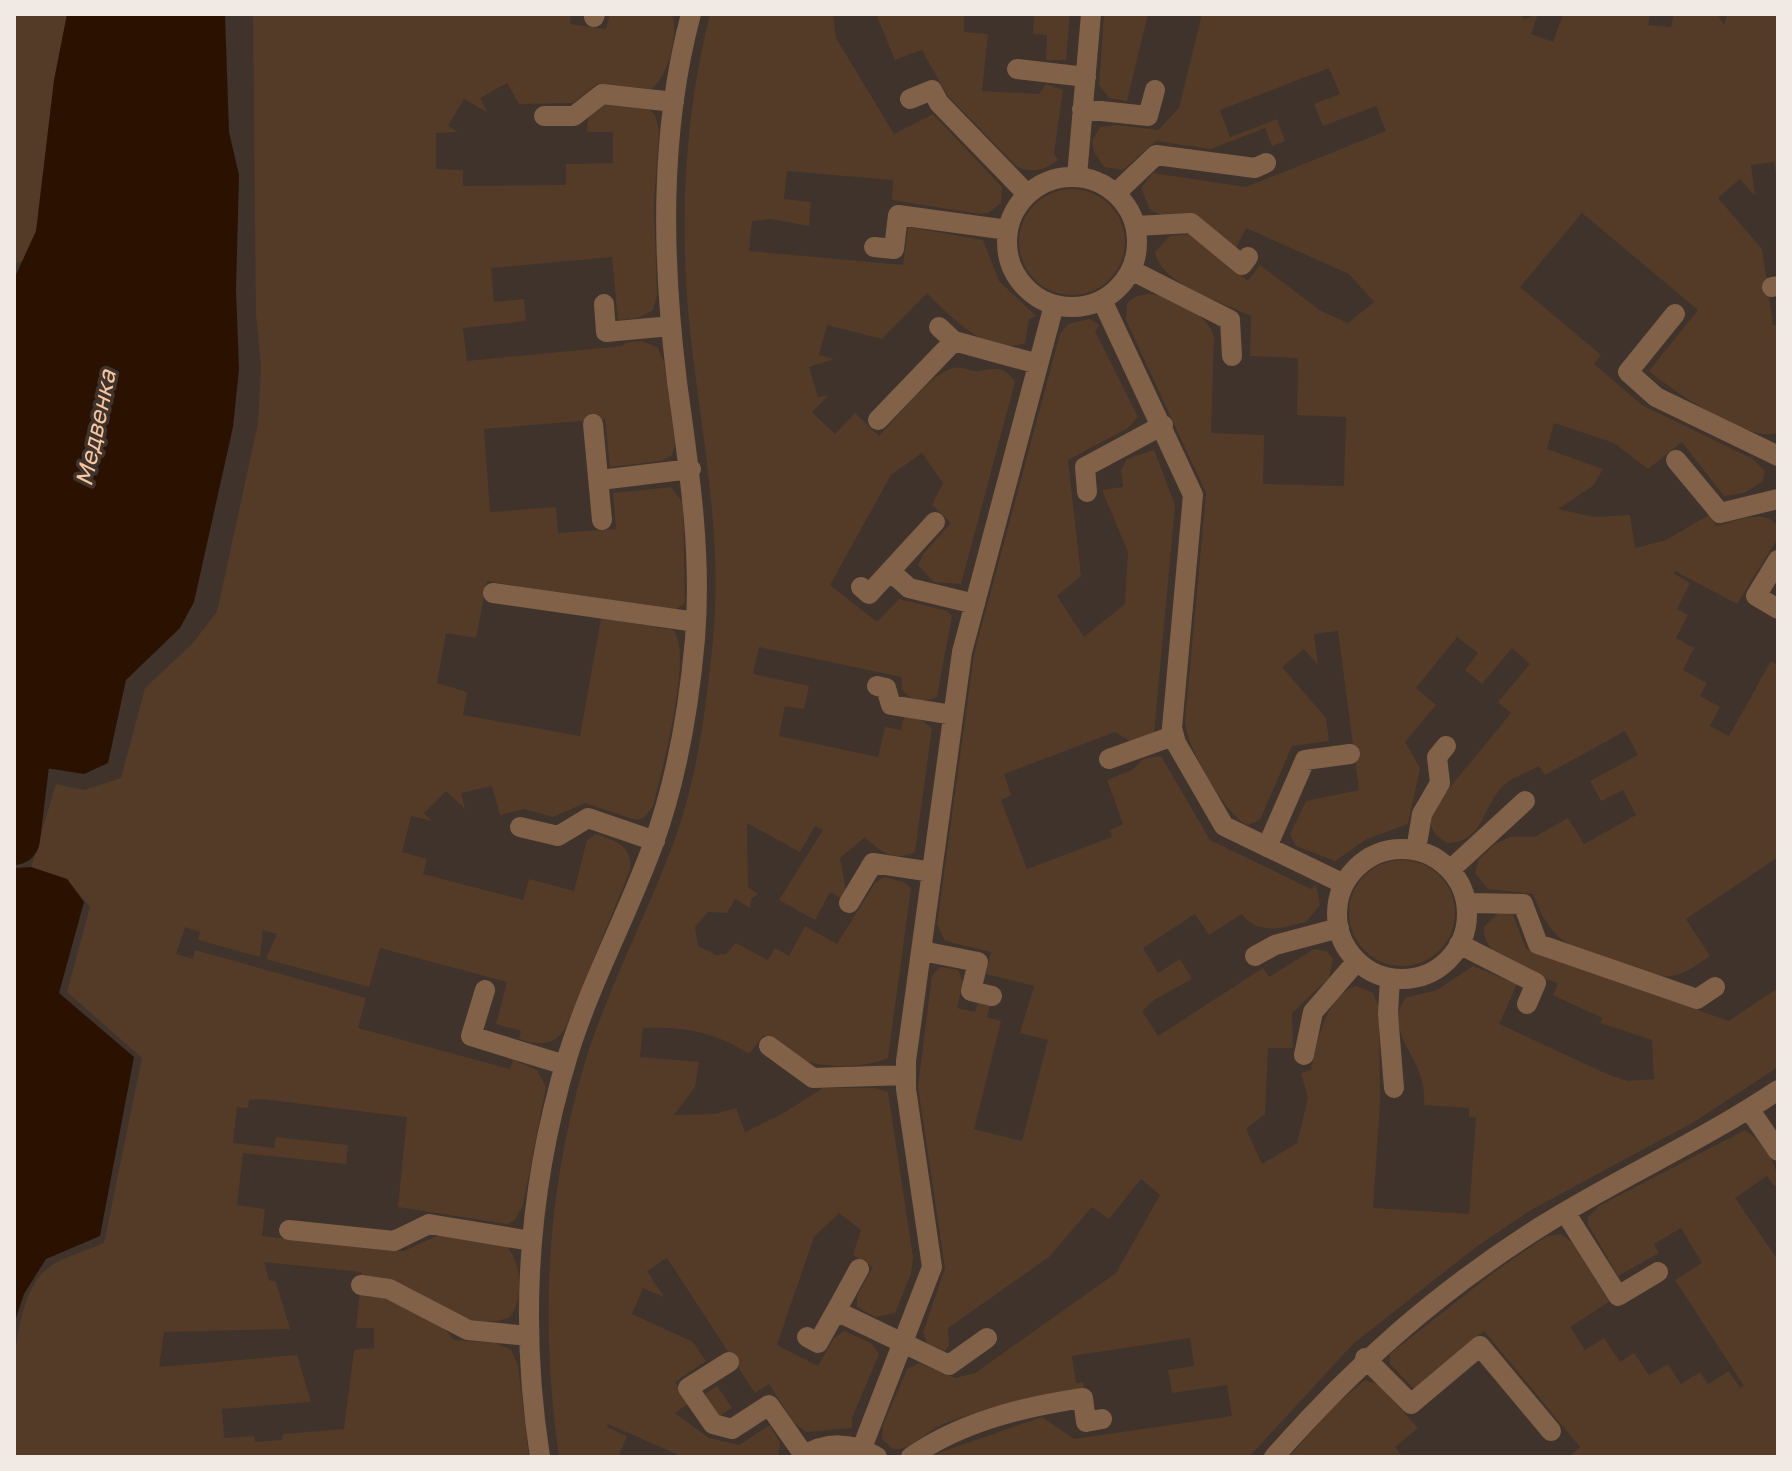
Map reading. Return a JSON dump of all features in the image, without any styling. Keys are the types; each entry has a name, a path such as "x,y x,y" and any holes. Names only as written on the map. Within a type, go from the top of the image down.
{"street":[{"path":"540,1457 529,1336 531,1241 542,1157 565,1065 589,993 655,841 682,733 696,622 698,557 691,469 671,326 666,204 674,102 691,14"},
{"path":"1077,176 1091,14"},
{"path":"1017,69 1086,77"},
{"path":"910,99 932,90 939,103 1027,194"},
{"path":"1082,109 1148,116 1155,90"},
{"path":"544,116 574,124 602,94 674,102"},
{"path":"1116,193 1156,155 1255,168 1266,163"},
{"path":"1077,176 1091,178 1116,193 1130,210 1138,243 1131,270 1118,289 1102,300 1071,307 1054,305 1031,293 1015,273 1008,257 1008,230 1016,207 1027,194 1056,178 1077,176"},
{"path":"874,247 894,249 898,215 1008,230"},
{"path":"1136,226 1191,223 1242,265 1248,257"},
{"path":"1131,270 1230,320 1232,356"},
{"path":"1102,300 1191,485 1195,505 1173,736 1219,820 1231,831 1344,884"},
{"path":"604,304 600,332 671,326"},
{"path":"729,1362 688,1388 713,1424 732,1429 748,1408 769,1405 803,1456 826,1446 869,1453 903,1344 932,1267 905,1075 962,652 1054,305"},
{"path":"1675,314 1628,372 1656,397 1778,456"},
{"path":"878,420 947,334 1038,364"},
{"path":"593,424 602,520"},
{"path":"1087,492 1085,467 1163,425"},
{"path":"1676,460 1720,513 1778,499"},
{"path":"600,480 691,469"},
{"path":"861,587 869,594 935,522"},
{"path":"1778,560 1756,596 1778,609"},
{"path":"890,571 909,588 975,604"},
{"path":"493,593 696,622"},
{"path":"877,686 886,688 891,705 953,715"},
{"path":"1109,759 1173,736"},
{"path":"1416,850 1422,814 1440,783 1437,757 1446,746"},
{"path":"1267,847 1305,760 1350,754"},
{"path":"1450,870 1525,801"},
{"path":"520,827 556,844 588,818 655,841"},
{"path":"1396,848 1429,854 1450,870 1468,903 1465,931 1453,955 1430,972 1409,979 1390,978 1357,961 1339,928 1337,903 1351,872 1375,854 1396,848"},
{"path":"849,903 873,863 932,872"},
{"path":"1468,903 1523,904 1538,944 1697,999 1715,987"},
{"path":"1255,956 1275,945 1339,928"},
{"path":"1459,944 1536,983 1527,1004"},
{"path":"922,951 978,962 971,991 992,996"},
{"path":"1304,1055 1313,1012 1357,961"},
{"path":"1390,978 1388,1014 1394,1088"},
{"path":"485,990 471,1036 565,1065"},
{"path":"769,1046 813,1078 905,1075"},
{"path":"1274,1457 1365,1358 1487,1262 1565,1212 1703,1138 1778,1090"},
{"path":"1749,1109 1778,1151"},
{"path":"1565,1212 1618,1296 1658,1272"},
{"path":"289,1230 394,1241 429,1224 531,1241"},
{"path":"807,1337 818,1343 859,1269"},
{"path":"361,1285 389,1289 468,1330 529,1336"},
{"path":"836,1311 949,1365 987,1338"},
{"path":"1365,1358 1411,1404 1480,1346 1551,1431"},
{"path":"911,1457 944,1434 1037,1405 1083,1398 1086,1422 1102,1419"}],"shaded area":[{"path":"14,14 106,14 33,255 14,265"},
{"path":"253,14 571,14 570,24 606,29 610,14 672,14 674,22 673,44 667,66 650,89 597,84 573,103 519,104 507,83 480,98 487,112 464,99 448,126 458,132 436,133 436,169 463,170 463,186 566,185 566,164 613,163 613,132 587,132 588,118 607,102 648,108 655,115 659,131 654,204 657,295 653,310 638,318 618,320 612,257 491,268 494,302 524,299 526,321 463,328 467,361 623,346 624,343 641,341 657,347 664,362 675,444 672,455 661,461 610,467 605,419 484,429 490,512 556,507 558,533 616,529 613,493 671,487 683,503 685,603 674,611 651,610 487,581 476,638 446,633 437,683 467,692 463,715 580,736 601,618 673,630 680,662 678,687 653,806 644,818 636,820 585,803 553,817 524,809 500,815 492,786 461,793 465,809 446,791 424,813 432,821 411,816 402,852 427,859 423,874 523,900 529,879 574,891 587,840 596,834 626,850 630,870 565,1029 550,1042 519,1039 521,1031 496,1024 507,982 380,948 369,987 266,959 277,934 263,930 260,957 198,940 200,932 185,927 176,954 193,959 195,950 366,998 358,1028 510,1069 513,1060 537,1070 546,1087 523,1205 515,1220 507,1224 398,1207 407,1117 262,1099 249,1100 248,1108 237,1107 233,1143 274,1148 276,1137 348,1145 346,1164 243,1153 237,1205 265,1209 262,1236 404,1251 439,1235 506,1246 515,1261 519,1281 518,1301 510,1317 476,1321 435,1310 362,1277 361,1272 264,1262 269,1280 276,1282 290,1329 164,1332 159,1367 297,1355 311,1402 222,1409 224,1438 254,1436 255,1442 282,1440 283,1434 344,1429 354,1350 374,1348 374,1328 356,1328 360,1292 385,1297 424,1314 454,1340 496,1343 511,1350 518,1365 529,1457 16,1457 14,1450 16,1351 27,1300 37,1280 52,1265 104,1243 142,1058 67,992 90,907 67,879 31,867 56,784 84,790 121,778 145,688 192,644 217,612 258,423 261,366 256,315"},
{"path":"710,14 833,14 836,38 894,134 933,114 1002,187 1001,203 988,213 980,214 892,200 893,180 787,171 784,199 811,202 809,226 771,219 752,221 749,251 903,265 908,227 983,240 999,281 1036,316 1029,319 1025,343 1011,346 984,340 971,332 927,293 882,339 827,325 819,355 834,359 809,367 818,397 829,395 812,412 835,434 855,413 879,436 924,387 953,368 975,371 998,369 1007,372 1015,382 961,584 934,582 918,565 924,553 951,523 932,505 943,483 922,453 891,475 830,585 877,622 899,599 947,611 952,616 937,697 922,700 909,696 902,689 902,677 759,647 753,674 809,686 804,709 785,706 779,736 878,757 885,727 901,730 904,717 920,719 932,728 915,852 894,856 865,837 840,858 846,890 841,898 830,892 815,920 779,900 823,830 815,826 800,852 747,823 748,887 758,894 751,899 750,908 735,899 727,913 708,912 695,927 698,946 716,955 726,954 736,943 768,960 775,948 789,956 805,926 837,944 875,883 884,877 904,882 911,888 888,1058 857,1065 832,1066 796,1057 764,1035 749,1054 724,1040 699,1032 643,1028 640,1057 699,1062 695,1087 674,1115 715,1114 736,1108 745,1132 782,1114 823,1088 875,1088 888,1092 913,1257 911,1274 895,1313 875,1317 857,1307 857,1296 873,1267 853,1255 861,1230 839,1213 814,1237 777,1345 818,1366 834,1338 844,1331 871,1343 879,1354 852,1418 852,1428 806,1432 794,1423 769,1384 755,1393 667,1258 647,1271 664,1297 643,1288 632,1314 693,1342 706,1361 675,1382 688,1404 675,1413 709,1438 739,1445 770,1425 780,1443 778,1457 683,1457 608,1424 607,1427 627,1436 618,1457 559,1457 553,1407 549,1307 550,1258 562,1160 572,1111 594,1035 660,876 688,798 699,746 713,639 713,523 690,330 685,250 689,131"},
{"path":"876,14 964,14 964,32 988,34 982,91 1039,94 1046,84 1063,90 1054,154 1058,160 1038,170 1016,166 947,95 922,50 895,60"},
{"path":"1034,14 1070,14 1066,60 1046,60 1047,35 1033,34"},
{"path":"1104,14 1148,14 1127,101 1109,98 1099,85"},
{"path":"1202,14 1520,14 1524,19 1538,14 1531,34 1553,42 1563,14 1650,14 1648,25 1671,27 1674,14 1717,14 1724,25 1727,14 1778,14 1778,188 1774,162 1751,165 1755,196 1740,179 1718,198 1762,249 1773,325 1778,325 1778,432 1766,434 1732,424 1693,402 1649,371 1698,310 1582,213 1520,287 1601,355 1594,364 1642,405 1753,459 1765,471 1762,482 1744,493 1724,496 1682,442 1648,469 1614,443 1554,423 1547,449 1603,469 1593,486 1558,509 1595,517 1630,515 1635,548 1666,540 1709,515 1717,526 1758,517 1778,526 1778,538 1737,604 1675,571 1673,573 1690,583 1677,609 1688,615 1676,638 1694,648 1683,670 1707,683 1700,696 1720,707 1710,726 1729,736 1771,661 1778,665 1778,857 1686,919 1710,956 1687,971 1660,976 1581,950 1554,933 1533,894 1488,889 1475,873 1479,859 1495,844 1510,837 1534,837 1568,818 1584,844 1636,815 1623,790 1601,801 1590,781 1638,755 1625,731 1545,775 1539,766 1508,782 1497,793 1476,829 1460,841 1448,843 1432,829 1433,808 1511,713 1498,702 1530,664 1512,648 1482,684 1465,670 1478,653 1457,637 1416,688 1436,705 1405,742 1420,768 1408,824 1367,839 1335,861 1296,846 1290,834 1306,801 1359,790 1338,631 1314,634 1318,665 1304,649 1282,667 1326,718 1329,741 1292,746 1260,820 1248,825 1239,819 1218,795 1199,762 1185,721 1206,493 1126,320 1127,304 1136,297 1148,294 1162,296 1189,308 1209,327 1214,337 1211,433 1264,435 1263,484 1344,486 1346,417 1297,415 1298,358 1250,356 1251,316 1180,282 1159,263 1155,252 1170,236 1190,234 1248,281 1260,265 1321,311 1348,323 1374,302 1349,274 1246,228 1236,248 1150,210 1141,188 1153,173 1246,187 1386,131 1376,106 1323,126 1314,104 1340,94 1329,68 1220,110 1230,137 1277,119 1285,141 1272,146 1265,128 1211,149 1156,141 1123,170 1104,167 1094,152 1092,141 1100,127 1116,125 1158,130 1179,108"},
{"path":"1072,189 1092,193 1109,205 1121,222 1125,242 1121,262 1109,279 1092,291 1072,295 1052,291 1035,279 1023,262 1019,242 1023,222 1035,205 1052,193"},
{"path":"1089,319 1100,325 1095,331 1138,417 1128,428 1068,460 1081,576 1057,596 1084,637 1125,604 1128,552 1102,490 1123,487 1121,470 1127,459 1154,450 1175,505 1154,734 1132,742 1115,732 1004,774 1011,795 1001,800 1027,869 1112,837 1110,830 1123,824 1107,780 1132,770 1143,759 1161,756 1210,840 1311,889 1316,885 1320,905 1307,921 1280,928 1263,928 1248,921 1242,914 1209,935 1195,914 1143,948 1158,973 1180,959 1192,979 1154,1000 1142,1011 1158,1036 1263,968 1269,977 1314,949 1326,951 1333,958 1329,978 1292,1013 1293,1048 1268,1048 1265,1114 1246,1129 1262,1164 1297,1143 1308,1098 1301,1073 1311,1070 1330,1010 1345,991 1356,986 1373,993 1379,1007 1380,1101 1373,1208 1469,1214 1476,1118 1469,1117 1469,1108 1424,1105 1418,1068 1399,1028 1397,1015 1405,998 1437,990 1473,966 1517,984 1499,1024 1607,1074 1628,1081 1654,1079 1652,1040 1600,1023 1602,1018 1553,995 1558,984 1511,963 1491,948 1485,938 1484,927 1498,913 1512,912 1526,949 1729,1021 1778,988 1778,1067 1694,1122 1531,1210 1476,1247 1353,1344 1249,1457 927,1457 1042,1417 1074,1439 1232,1416 1227,1385 1172,1393 1168,1370 1194,1366 1190,1338 1072,1356 1076,1383 1083,1382 1084,1388 1030,1398 960,1418 937,1427 900,1449 893,1449 882,1439 883,1425 907,1369 919,1363 955,1378 975,1373 1116,1273 1160,1195 1141,1179 1109,1219 1092,1207 1049,1257 948,1328 949,1346 945,1351 928,1345 923,1333 945,1268 918,1087 932,975 941,967 958,970 963,982 957,1008 975,1012 978,1002 990,1005 987,1017 1001,1021 974,1129 1022,1141 1048,1040 1020,1033 1034,986 986,974 991,952 945,941 937,924 974,654 1060,334 1068,324"},
{"path":"1402,860 1422,864 1439,876 1451,893 1455,913 1451,933 1439,950 1422,962 1402,966 1382,962 1365,950 1353,933 1349,913 1353,893 1365,876 1382,864"},
{"path":"1745,1130 1768,1153 1778,1184 1774,1186 1767,1176 1735,1198 1778,1260 1778,1457 1569,1457 1580,1447 1484,1331 1414,1389 1390,1364 1390,1354 1494,1272 1547,1236 1561,1234 1573,1243 1609,1302 1570,1327 1585,1350 1604,1338 1620,1362 1634,1353 1649,1375 1668,1364 1681,1384 1700,1372 1708,1384 1729,1371 1740,1388 1744,1386 1675,1280 1702,1263 1681,1228 1654,1244 1659,1253 1618,1276 1588,1224 1588,1217 1599,1206"},
{"path":"1365,1380 1378,1384 1418,1428 1395,1447 1403,1457 1289,1457 1331,1409"},
{"path":"717,1386 732,1408 718,1417 703,1395"}],"water":[{"path":"67,14 225,14 229,132 239,175 236,290 239,369 233,427 194,602 180,628 126,680 108,763 84,774 14,763 14,279 36,231 54,80"},
{"path":"31,867 67,879 84,902 59,993 134,1057 100,1236 46,1259 24,1294 14,1324 14,868"}],"waterway":[{"name":"Медвенка","path":"14,839 23,765 38,697"}]}
